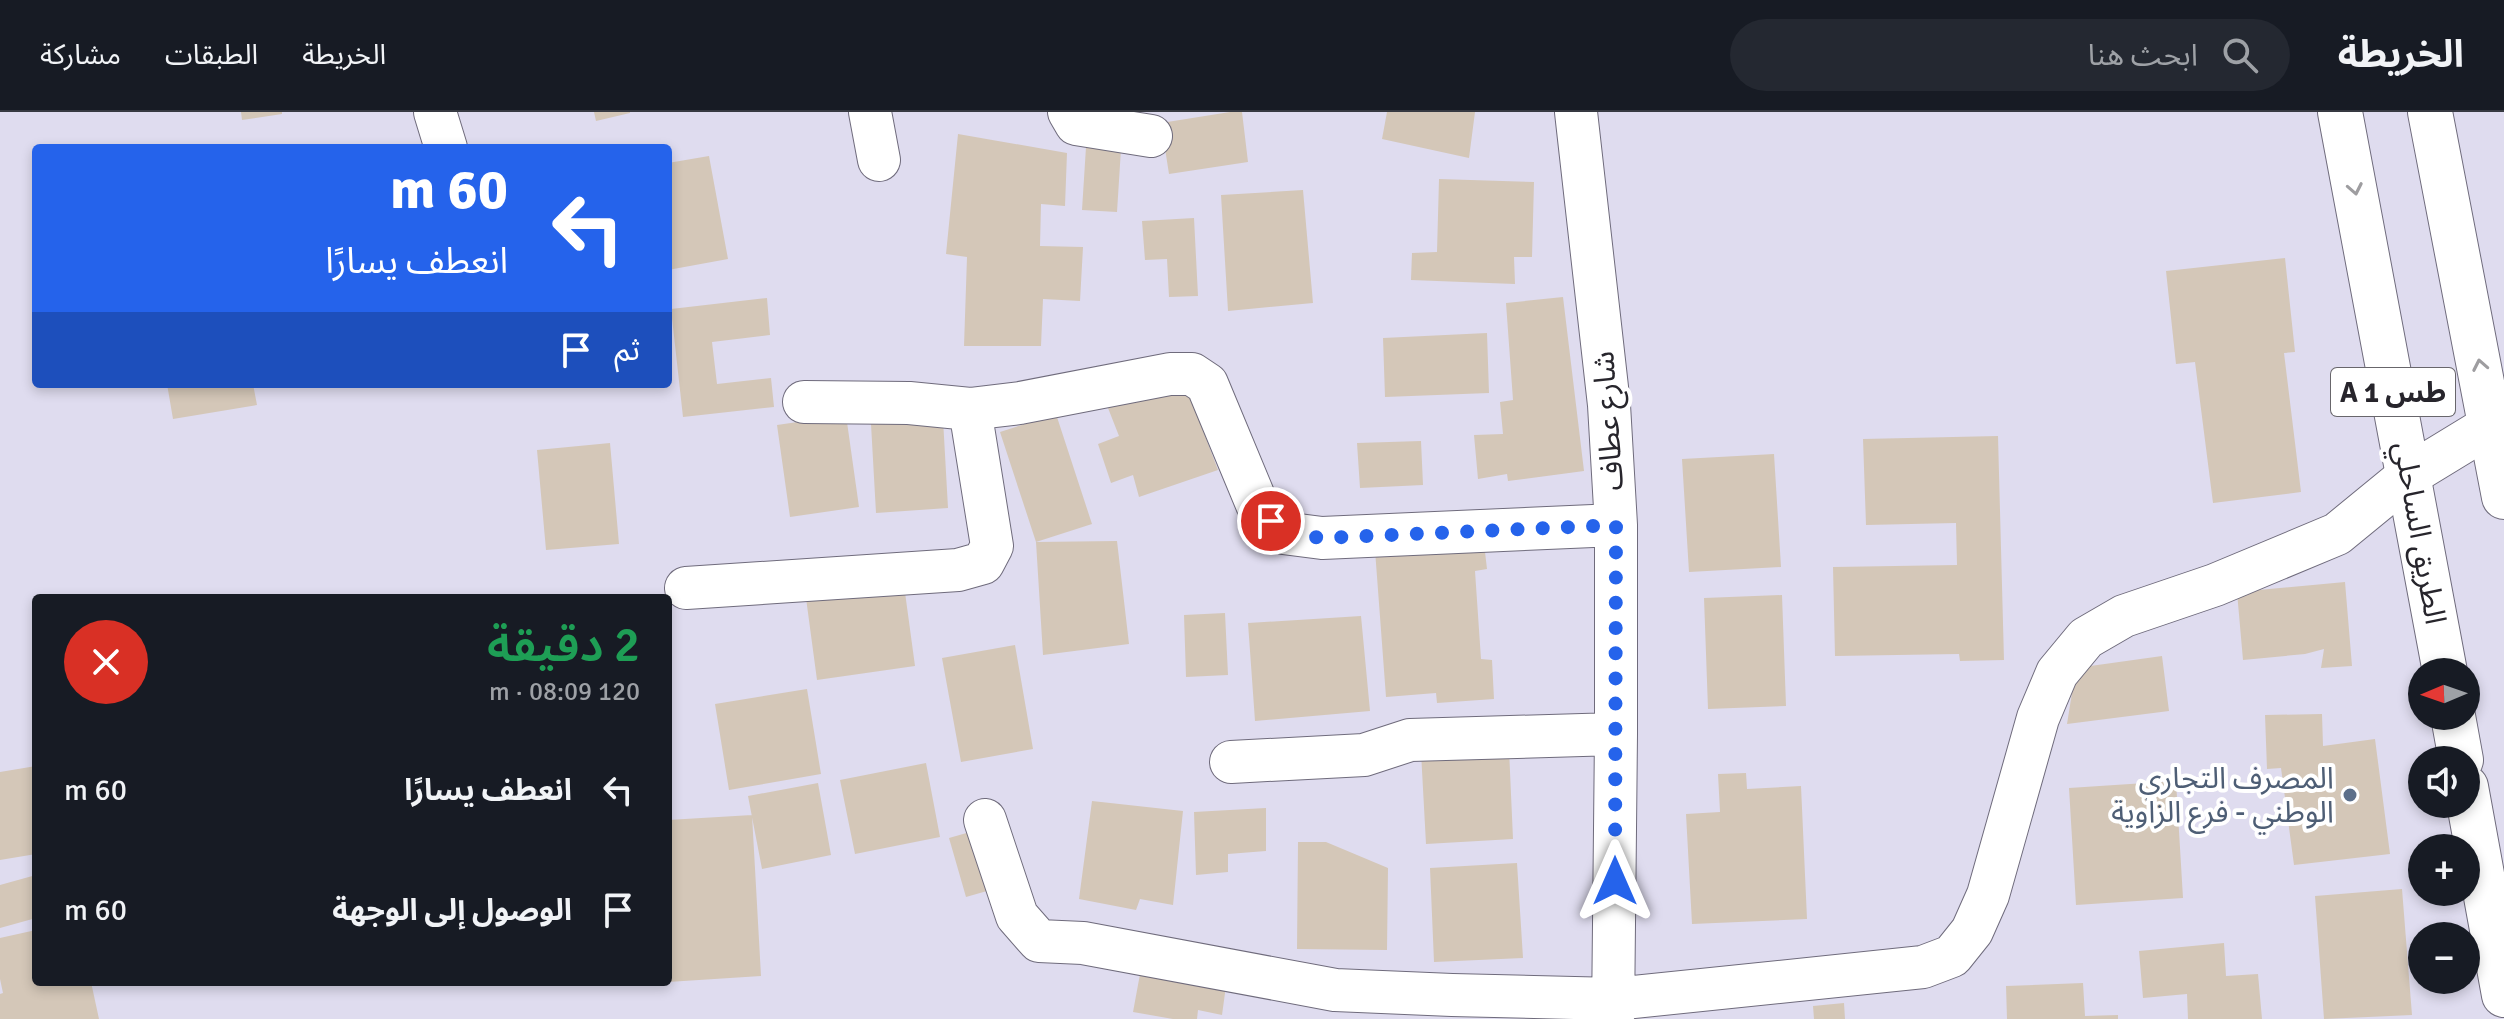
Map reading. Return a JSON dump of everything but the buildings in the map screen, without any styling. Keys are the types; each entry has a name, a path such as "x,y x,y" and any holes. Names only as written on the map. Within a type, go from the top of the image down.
{"highway":[{"name":"الطريق الساحلي","path":"2340,112 2442,658"},
{"name":"A 1 طس","path":"2430,112 2504,497"},
{"path":"2472,818 2504,995"}],"street":[{"path":"435,112 445,144"},
{"path":"870,112 879,160"},
{"path":"1069,112 1076,124 1151,136"},
{"name":"شارع عطاف","path":"1576,112 1609,405 1616,525 1614,1009"},
{"path":"804,402 909,403 970,409 1020,403 1170,374 1192,374 1207,384 1259,509 1283,533 1322,538 1616,525"},
{"path":"686,588 958,570 983,563 992,546 970,409"},
{"path":"985,820 1017,916 1039,941 1083,943 1335,990 1614,1009 1923,967 1952,956 1972,931 1988,895 2038,718 2057,673 2086,638 2124,616 2215,585 2337,534 2409,475 2491,425"},
{"path":"1231,762 1364,755 1410,740 1616,734"}],"place":[{"name":"المصرف التجاري الوطني - فرع الزاوية","path":"2350,795"}],"route":[{"path":"1271,521 1283,533 1322,538 1616,525 1615,881"}]}
